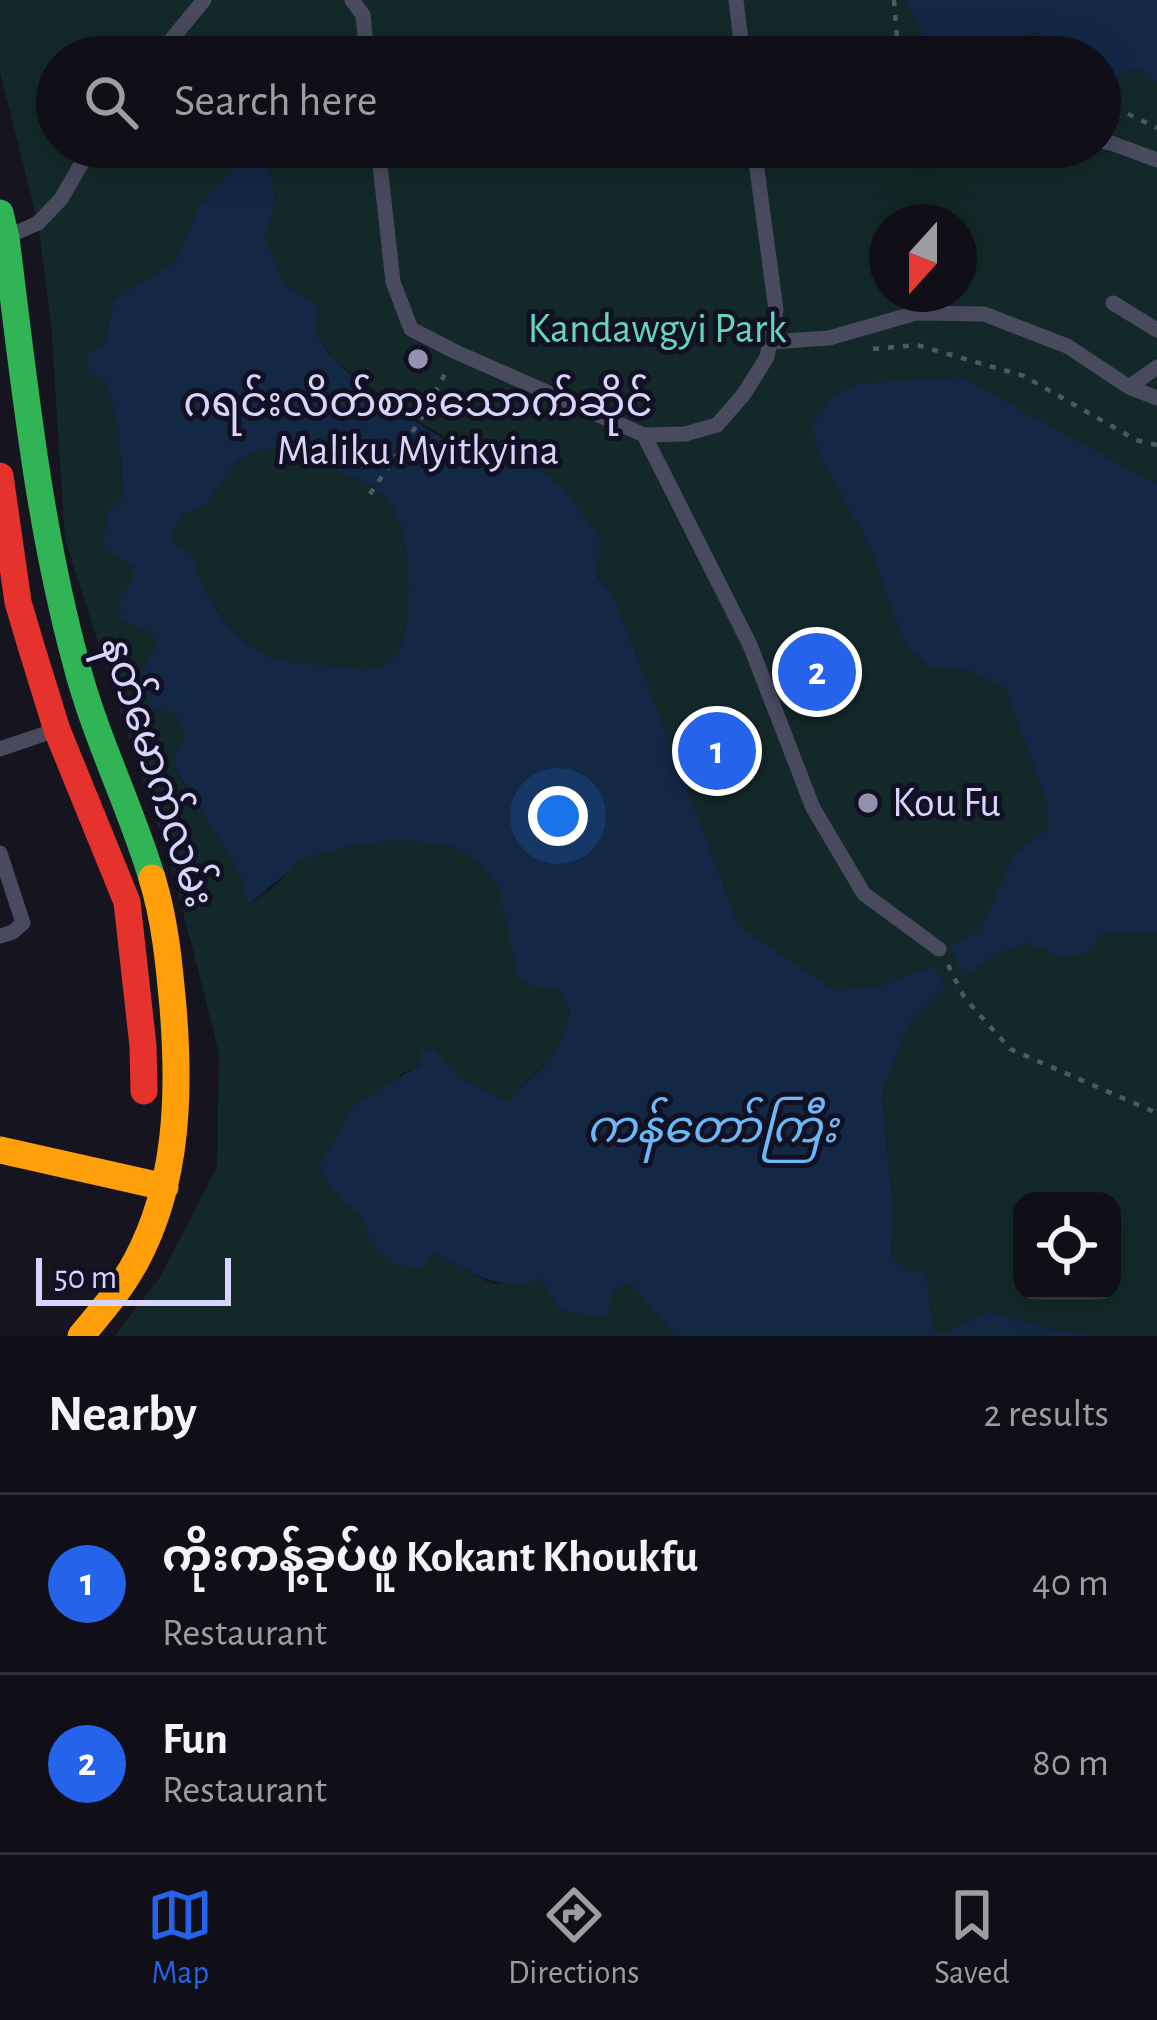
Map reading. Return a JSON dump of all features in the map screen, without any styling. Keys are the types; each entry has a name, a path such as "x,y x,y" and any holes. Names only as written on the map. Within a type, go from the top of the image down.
{"main road":[{"name":"နတ်မောက်လမ်း","path":"3,225 58,593 93,720 156,891 165,934 177,1073 177,1127 150,1233 110,1304 81,1336"},
{"name":"နတ်မောက်လမ်း","path":"0,476 17,602 57,730 127,902 143,1046 145,1116"},
{"path":"0,1150 165,1187"}],"lane":[{"path":"174,36 204,0"},
{"path":"352,0 362,14 365,36"},
{"path":"736,0 740,36"},
{"path":"1121,146 1157,160"},
{"path":"3,225 38,223 61,199 79,168"},
{"path":"380,168 393,282 411,329 644,434 685,434 717,424 767,358 776,310 757,168"},
{"path":"1113,303 1157,330"},
{"path":"770,342 829,338 916,313 984,314 1067,346 1129,387 1157,398"},
{"path":"1129,387 1157,367"},
{"path":"644,434 750,645 813,808 864,894 939,949"},
{"path":"0,749 93,720"},
{"path":"0,853 23,923 0,936"}],"path":[{"path":"893,0 898,36"},
{"path":"1121,110 1157,128"},
{"path":"855,351 917,345 1024,376 1136,440 1157,445"},
{"path":"370,494 421,419 456,352"},
{"path":"939,949 964,997 1010,1049 1157,1113"}],"green space":[{"name":"Kandawgyi Park","path":"0,0 906,0 923,36 36,36 36,168 234,168 202,201 176,261 114,300 105,343 133,582 159,644 141,676 151,707 175,712 185,736 175,755 177,773 239,872 249,903 275,885 296,861 351,846 399,840 454,846 479,864 498,887 533,987 559,989 570,1011 555,1053 509,1104 459,1077 435,1050 421,1051 421,1064 401,1074 342,1201 363,1216 371,1241 434,1253 492,1284 544,1279 558,1310 605,1318 613,1291 630,1283 675,1336 115,1336 160,1277 217,1167 219,1053 175,880 65,540 51,323 38,223 0,72"},
{"name":"Kandawgyi Park","path":"1142,70 1157,83 1157,482 820,457 870,547 905,645 930,667 974,672 1006,689 1047,804 1048,829 1015,853 964,977 992,956 1028,943 1086,953 1104,933 1157,934 1157,1336 1100,1336 1047,1328 991,1311 944,1333 933,1333 926,1271 908,1272 891,1257 893,1209 882,1095 908,1025 946,987 932,965 878,987 835,990 739,926 614,596 499,455 473,453 409,416 335,361 314,331 320,307 284,284 263,234 275,198 267,168 1121,168 1121,74"},
{"path":"263,449 299,456 358,480 377,490 397,516 405,543 408,599 403,638 386,664 368,670 300,664 261,652 222,617 193,555 176,546 171,534 184,514 206,505 237,461"}],"water":[{"path":"906,0 1157,0 1157,83 1142,70 1121,74 1121,36 1042,36 1035,32 1028,36 923,36"},
{"name":"ကန်တော်ကြီး","path":"234,168 267,168 275,198 264,235 284,284 320,307 314,331 333,358 424,427 476,453 524,463 543,472 566,493 600,539 597,576 614,596 739,926 835,990 878,987 933,965 946,987 908,1025 882,1095 893,1209 891,1256 908,1272 926,1270 933,1332 944,1333 991,1311 1047,1328 1100,1336 675,1336 630,1283 613,1291 606,1318 558,1310 543,1279 499,1282 434,1253 422,1268 396,1265 370,1241 363,1217 342,1201 319,1168 353,1107 421,1064 421,1050 435,1050 459,1077 509,1103 555,1053 570,1011 559,989 533,987 518,975 498,887 479,864 454,846 399,840 351,846 297,861 249,904 239,872 177,772 174,755 185,736 175,713 151,708 141,676 158,643 150,631 122,620 118,599 132,582 134,567 102,547 109,510 123,497 118,427 106,381 87,372 88,354 105,343 114,300 176,261 202,201","holes":["263,449 290,453 365,483 382,494 397,516 407,558 406,623 397,652 380,667 292,663 260,652 222,617 193,555 176,546 171,534 184,514 206,505 237,461"]},
{"path":"961,377 1157,482 1157,934 1104,933 1086,953 1060,957 1028,943 992,956 964,978 950,946 981,930 1015,853 1048,829 1047,804 1006,689 974,672 930,667 905,645 870,547 820,457 812,425 833,397 856,384"}],"traffic: fast":[{"path":"0,213 34,452 63,610 93,718 152,878"}],"traffic: slow":[{"path":"81,1336 117,1291 150,1231 173,1137 175,1039 166,942 152,878"},
{"path":"0,1150 165,1187"}],"traffic: jam":[{"path":"0,476 18,602 31,646 57,730 127,902 144,1091"}],"place":[{"name":"ဂရင်းလိတ်စားသောက်ဆိုင် Maliku Myitkyina","path":"418,359"},
{"name":"Fun","path":"817,672"},
{"name":"ကိုးကန့်ခုပ်ဖူ Kokant Khoukfu","path":"717,751"},
{"name":"Kou Fu","path":"868,803"}]}
